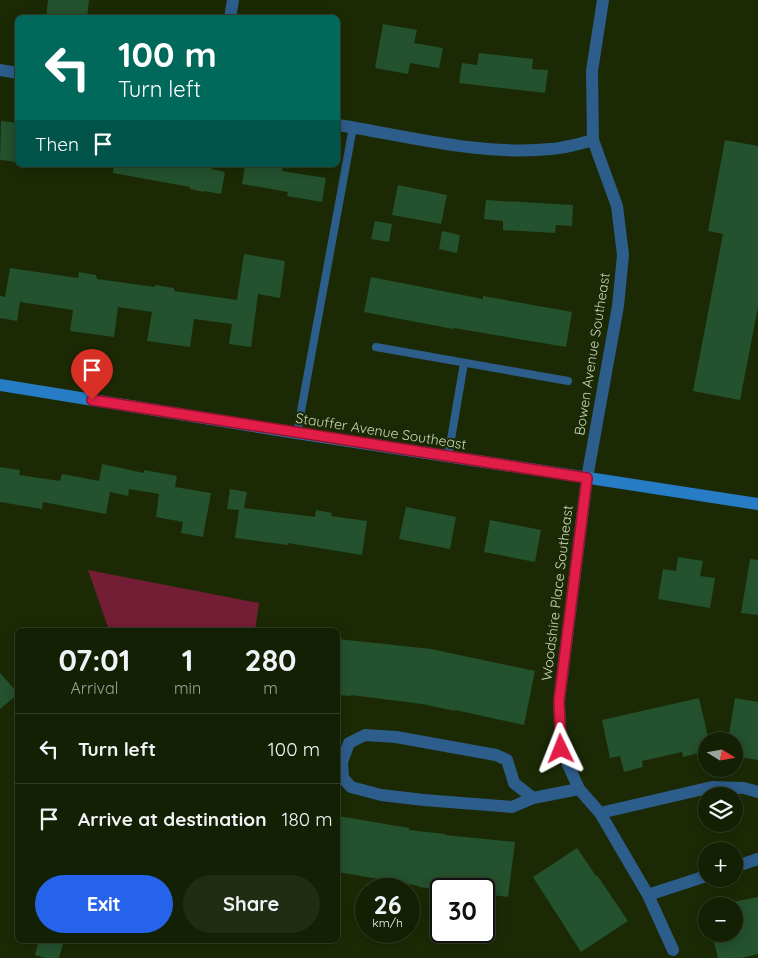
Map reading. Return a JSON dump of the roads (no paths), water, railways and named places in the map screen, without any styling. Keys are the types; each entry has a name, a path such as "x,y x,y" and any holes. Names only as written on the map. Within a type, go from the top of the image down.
{"street":[{"path":"230,15 233,0"},
{"name":"Bowen Avenue Southeast","path":"587,478 618,306 623,255 617,206 593,140 592,71 603,0"},
{"path":"0,70 15,73"},
{"path":"340,125 481,149 525,151 554,149 593,140"},
{"name":"Stauffer Avenue Southeast","path":"0,385 448,457 758,504"},
{"name":"Woodshire Place Southeast","path":"587,478 559,701 561,749 579,788 600,813 648,895 675,954 662,958"},
{"path":"533,798 514,783 506,760 496,755 396,737 365,735 350,743 342,762 343,778 351,787 381,795 424,800 512,807 533,798 579,788"},
{"path":"600,813 712,787 744,788 758,792"},
{"path":"743,864 758,859"},
{"path":"648,895 698,879"}],"lane":[{"path":"297,433 353,128"},
{"path":"376,347 568,381"},
{"path":"448,457 464,363"}]}
